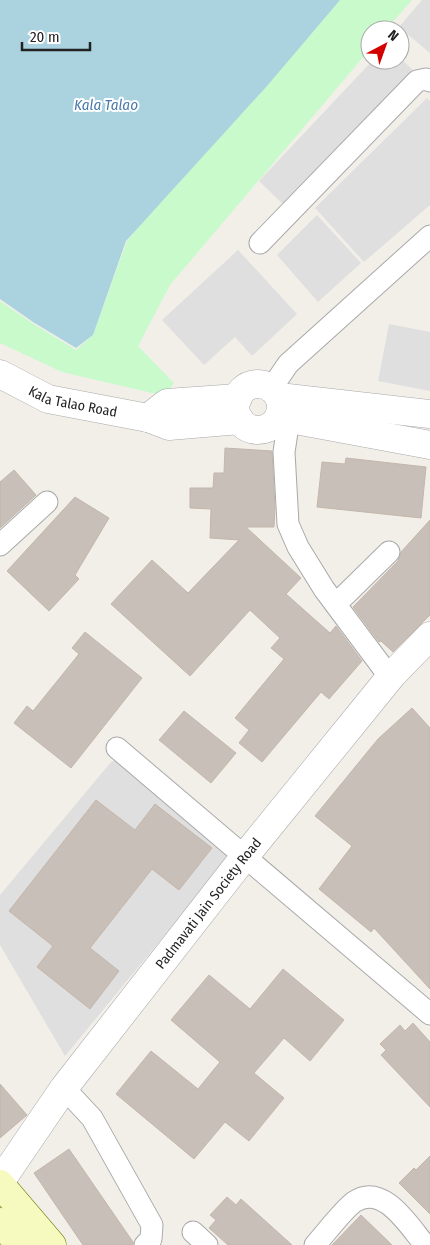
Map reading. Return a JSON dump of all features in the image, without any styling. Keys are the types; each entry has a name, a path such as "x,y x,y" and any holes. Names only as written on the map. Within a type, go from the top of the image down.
{"main road":[{"path":"0,1183 52,1245"},
{"path":"0,1222 20,1245"}],"street":[{"path":"260,243 417,81 430,81"},
{"path":"430,236 288,364 280,405 275,423 263,430 248,428 239,409 246,388 260,385 280,405 430,445"},
{"name":"Kala Talao Road","path":"0,374 48,399 148,418 169,426 239,409"},
{"path":"280,405 430,414"},
{"path":"280,405 288,524 298,547 336,604 383,668 392,676"},
{"path":"0,545 46,502"},
{"path":"336,604 389,552"},
{"name":"Padmavati Jain Society Road","path":"0,1183 64,1088 245,856 392,676 427,645"},
{"path":"117,748 430,1014"},
{"path":"64,1088 92,1118 152,1225 151,1239 146,1245"},
{"path":"315,1245 354,1202 368,1196 378,1198 393,1207 425,1245"}],"shaded area":[{"path":"422,0 430,0 430,53 410,36 410,20 405,20"},
{"path":"410,67 415,72 287,208 259,181 364,70 410,70"},
{"path":"427,98 430,101 430,205 364,262 315,208"},
{"path":"317,215 361,263 318,302 277,255"},
{"path":"238,250 297,314 252,356 235,337 204,365 162,320"},
{"path":"389,324 430,332 430,391 378,381"},
{"path":"116,760 234,851 65,1056 0,945 0,895 111,762"}],"green space":[{"path":"338,0 412,0 395,20 360,20 360,61 170,285 138,346 174,383 165,396 62,372 0,343 0,301 76,350 93,335 127,241 154,207"}],"water":[{"name":"Kala Talao","path":"0,0 340,0 267,86 126,241 93,335 76,348 0,299"}],"building":[{"path":"225,448 272,451 274,527 246,527 301,578 286,594 330,633 336,626 362,661 329,699 321,692 262,762 239,743 249,730 235,718 284,659 271,648 280,638 250,610 190,676 111,604 152,560 188,593 239,540 210,538 211,509 190,508 190,488 213,488 214,473 224,473"},
{"path":"346,458 426,467 421,518 317,507 322,462 345,464"},
{"path":"14,470 36,495 0,528 0,482"},
{"path":"75,497 109,518 75,575 79,579 49,611 7,571"},
{"path":"430,520 430,615 393,652 381,641 379,642 353,607 398,561 401,552"},
{"path":"85,632 142,678 71,768 14,723 27,706 33,711 79,654 72,648"},
{"path":"412,708 430,728 430,989 374,928 371,932 319,889 352,846 315,816 378,739"},
{"path":"184,711 236,753 211,783 159,740"},
{"path":"96,800 135,830 155,804 212,848 179,890 152,869 90,948 119,971 90,1009 37,967 53,946 9,911"},
{"path":"283,969 344,1020 310,1061 284,1038 254,1073 284,1098 249,1141 225,1122 194,1159 116,1094 151,1051 198,1089 220,1062 171,1020 209,975 250,1009"},
{"path":"413,1023 430,1042 430,1107 381,1055 386,1050 380,1044 400,1025 405,1031"},
{"path":"0,1084 27,1115 0,1138"},
{"path":"69,1149 133,1242 133,1245 83,1245 34,1173"},
{"path":"430,1156 430,1214 399,1183"},
{"path":"227,1197 236,1205 241,1199 292,1245 228,1245 209,1228 216,1220 210,1215"},
{"path":"361,1215 392,1245 332,1245"}]}
